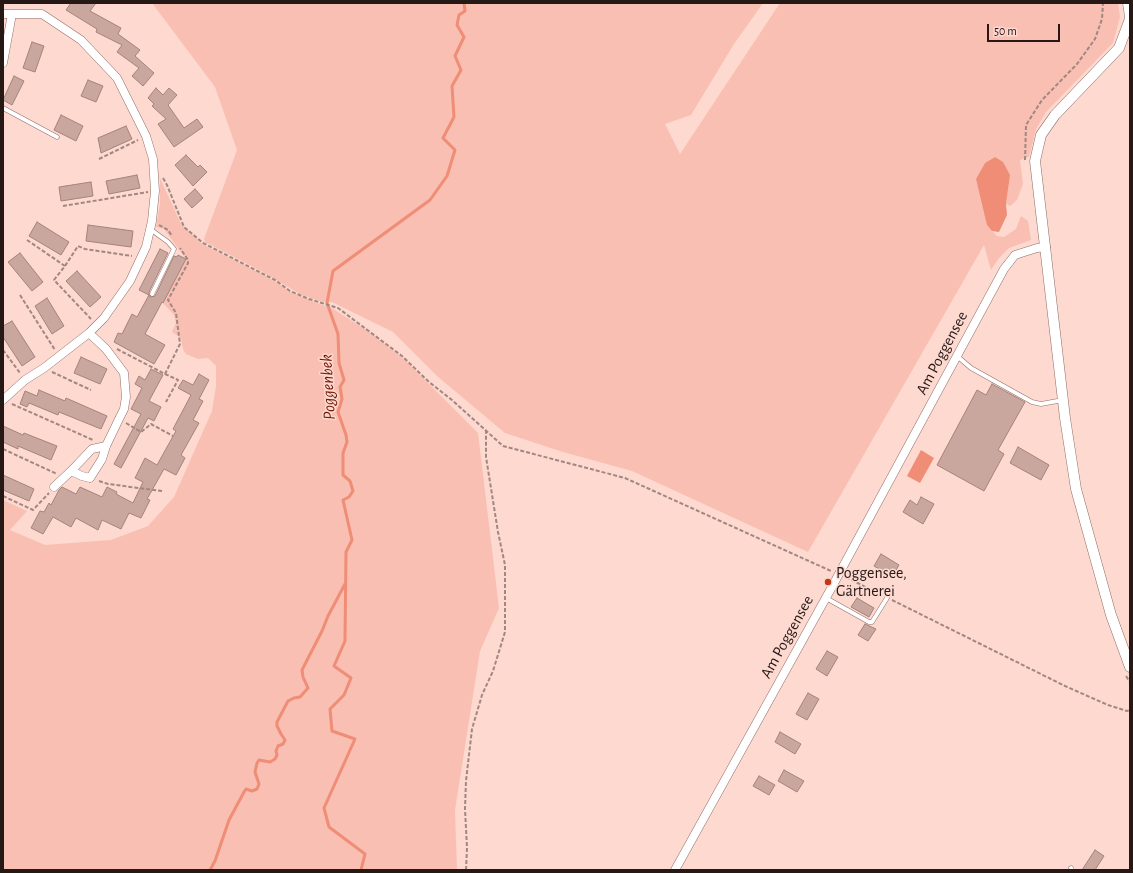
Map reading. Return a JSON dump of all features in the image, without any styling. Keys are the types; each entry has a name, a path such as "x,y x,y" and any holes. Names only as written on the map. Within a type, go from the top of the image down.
{"street":[{"path":"1128,3 1130,18 1119,48 1056,115 1041,135 1035,161 1063,400 1076,489 1111,614 1130,667"},
{"path":"3,14 42,14 81,40 117,78 146,136 152,159 155,191 146,247 130,281 98,325 44,368 25,380 6,401"},
{"path":"3,63 12,14"},
{"name":"Am Poggensee","path":"675,870 1004,269 1015,255 1037,248 1046,248"},
{"path":"71,471 90,478 102,459 106,446 124,409 126,397 124,373 106,349 89,333"},
{"path":"54,488 92,449 106,446"}],"lane":[{"path":"3,108 57,137"},
{"path":"150,228 168,242 174,250 152,294"},
{"path":"957,356 971,368 1032,402 1041,404 1063,400"},
{"path":"825,598 869,622 872,622 887,598"}],"path":[{"path":"99,159 146,136"},
{"path":"161,175 167,185 184,227 203,243 275,280 290,291 338,308 402,356 429,382 503,446 625,478 838,574 916,611 1065,686 1108,705 1130,710"},
{"path":"63,206 155,191"},
{"path":"27,240 65,266"},
{"path":"98,325 54,280 78,246 85,249 141,257"},
{"path":"165,374 180,344 176,313 168,300 188,260"},
{"path":"20,295 58,356"},
{"path":"106,349 116,348 178,380 166,402"},
{"path":"3,350 25,380"},
{"path":"44,368 91,390"},
{"path":"6,401 106,446"},
{"path":"119,419 142,432 151,424 173,436"},
{"path":"466,870 466,781 472,729 482,694 493,671 505,632 505,565 486,457 486,431"},
{"path":"3,449 63,478"},
{"path":"90,478 108,484 162,491"},
{"path":"3,496 33,510 54,488"}],"shaded area":[{"path":"152,3 763,3 734,44 691,115 665,124 680,154 780,3 1118,3 1120,17 1113,43 1046,112 1036,129 1029,157 1020,160 1023,184 1017,200 1010,206 1006,204 1010,175 995,157 985,163 976,179 992,231 997,236 1004,237 1016,229 1021,216 1028,221 1031,240 1009,248 999,258 991,270 984,245 808,552 632,471 563,452 505,433 437,376 393,332 332,302 322,302 300,294 261,271 205,242 204,239 237,150 215,87"},
{"path":"995,157 1003,162 1010,175 1006,204 1007,215 999,232 992,231 987,225 976,179 985,163"},
{"path":"160,178 181,224 202,244 262,274 290,292 330,307 368,331 404,359 478,433 499,608 480,651 455,810 457,870 3,870 3,500 27,511 10,530 45,545 111,540 148,526 174,497 212,411 216,386 216,366 208,358 198,359 186,354 183,349 181,338 172,332 176,323 174,315 163,303 186,259 164,229 156,227 160,204"},
{"path":"921,450 934,458 920,483 907,476"}],"building":[{"path":"71,3 96,3 90,11 121,28 118,34 140,50 135,56 154,73 143,86 132,76 139,68 117,52 122,45 96,32 97,29 66,10"},
{"path":"32,42 44,46 35,72 23,68"},
{"path":"14,76 24,81 12,105 3,100"},
{"path":"88,80 103,86 96,102 81,96"},
{"path":"156,88 163,95 169,88 177,95 168,105 184,128 197,119 203,127 174,147 158,124 166,119 152,106 154,104 148,98"},
{"path":"61,115 83,126 76,141 54,130"},
{"path":"126,126 132,139 101,153 98,138"},
{"path":"186,155 198,167 200,165 207,172 193,186 175,165"},
{"path":"137,175 140,188 109,194 106,181"},
{"path":"91,182 93,196 61,201 59,187"},
{"path":"195,189 203,198 192,208 184,199"},
{"path":"37,222 69,242 61,255 29,236"},
{"path":"88,225 133,231 131,247 86,241"},
{"path":"160,249 168,253 149,292 149,295 139,290"},
{"path":"20,253 43,282 32,291 8,262"},
{"path":"178,255 186,259 145,334 165,345 154,364 114,342 118,333 122,334 132,314 137,317 149,295 151,297 155,296 174,256 177,257"},
{"path":"77,271 101,297 90,307 66,281"},
{"path":"47,298 64,326 52,334 35,306"},
{"path":"12,321 35,357 22,366 3,337 3,326"},
{"path":"81,357 107,369 100,384 74,373"},
{"path":"151,369 163,375 149,401 161,407 154,421 148,418 121,468 114,464 141,414 131,409 142,388 135,384 139,376 145,380"},
{"path":"199,374 209,380 199,399 203,401 193,420 199,423 181,455 185,458 176,475 164,469 147,499 150,500 141,518 129,513 121,529 102,520 98,530 76,518 71,527 53,517 43,534 31,528 40,511 44,512 49,503 51,505 62,487 76,494 80,487 102,497 107,487 117,492 116,494 133,503 143,482 135,478 145,458 157,465 176,431 173,429 191,395 178,388 183,380 193,385"},
{"path":"992,384 1025,402 998,450 1004,454 984,491 937,465 977,390 986,395"},
{"path":"39,390 65,401 66,398 107,416 101,429 59,412 58,415 29,403 27,407 20,404 25,391 37,396"},
{"path":"3,426 23,435 24,433 57,446 51,460 18,446 18,449 3,442"},
{"path":"1018,447 1049,465 1041,480 1010,463"},
{"path":"3,475 34,489 29,501 3,490"},
{"path":"921,497 934,504 923,524 903,512 910,500 917,505"},
{"path":"881,554 899,565 892,577 874,566"},
{"path":"857,598 874,608 869,617 851,607"},
{"path":"865,624 876,629 868,641 858,635"},
{"path":"827,651 838,657 827,676 816,669"},
{"path":"808,693 819,699 807,720 796,714"},
{"path":"780,732 801,744 795,754 775,742"},
{"path":"784,770 804,781 797,792 778,781"},
{"path":"759,776 775,785 769,795 753,786"},
{"path":"1095,850 1104,856 1095,870 1082,870"}],"waterway":[{"name":"Poggenbek","path":"361,870 365,854 329,827 324,808 355,739 332,731 330,709 344,695 351,678 334,666 345,641 346,552 352,540 343,500 349,497 353,491 350,481 343,475 343,453 347,442 338,412 342,399 340,387 344,380 339,363 338,334 327,303 333,271 430,200 447,176 455,150 443,138 454,117 452,86 461,70 455,56 464,37 457,25 459,15 465,11 464,3"},
{"path":"210,870 215,861 229,820 244,792 246,789 252,791 257,789 259,784 255,772 257,763 259,760 270,762 275,759 278,746 283,744 285,740 277,726 277,722 288,701 300,697 308,688 303,677 302,670 345,584"}],"place":[{"name":"Poggensee, Gärtnerei","path":"828,582"}]}
